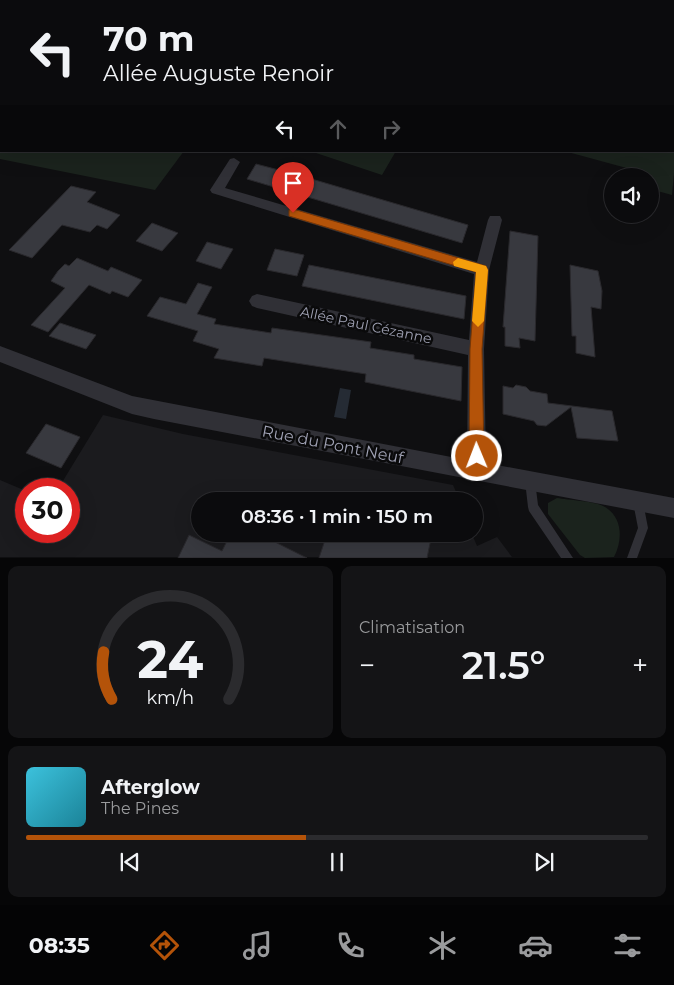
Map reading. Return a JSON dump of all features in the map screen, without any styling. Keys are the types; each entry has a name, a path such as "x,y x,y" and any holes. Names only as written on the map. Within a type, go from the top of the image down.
{"street":[{"path":"234,162 217,190 482,270"},
{"path":"476,472 476,349 482,270 495,220"},
{"name":"Allée Paul Cézanne","path":"257,301 476,349"},
{"name":"Rue du Pont Neuf","path":"0,354 132,405 476,472 674,508"}],"lane":[{"path":"530,481 532,507 568,558"},
{"path":"632,558 643,528 638,502"}],"shaded area":[{"path":"0,152 183,152 155,190 0,159"},
{"path":"313,152 395,152 382,175"},
{"path":"568,152 674,152 672,195 659,191 659,168 627,168"},
{"path":"340,388 351,390 346,419 334,417"},
{"path":"103,415 183,434 453,485 456,492 191,492 191,542 475,542 477,546 497,537 512,557 0,557 0,480 15,486 15,543 80,543 80,478 65,478"},
{"path":"557,498 593,503 610,510 618,522 620,536 614,557 585,558 580,555 548,514 548,503"}],"building":[{"path":"256,164 468,225 462,243 247,179"},
{"path":"71,186 96,192 87,202 120,215 107,229 97,225 90,232 62,225 32,258 9,250"},
{"path":"152,223 178,233 162,251 136,241"},
{"path":"510,231 538,236 535,341 519,338 520,348 505,346 505,327 503,327"},
{"path":"207,242 233,249 221,269 196,261"},
{"path":"275,249 304,255 297,276 267,270"},
{"path":"77,258 108,271 111,267 142,280 128,297 112,291 110,294 89,285 48,332 31,325 65,288 51,281 65,264 69,266"},
{"path":"309,265 466,296 464,319 302,286"},
{"path":"570,265 598,271 602,291 601,309 591,307 595,357 576,353 576,336 572,336"},
{"path":"198,283 212,287 197,314 216,319 214,324 271,333 272,328 371,342 370,348 414,355 414,359 462,367 461,401 365,382 366,374 264,358 262,366 214,358 219,349 193,341 198,331 147,316 160,297 186,304"},
{"path":"60,323 96,335 86,349 49,336"},
{"path":"516,385 526,387 530,391 547,394 548,403 612,411 618,441 577,438 571,407 546,426 537,425 534,421 503,414 503,386 513,388"},
{"path":"46,424 80,437 61,468 26,453"},
{"path":"189,535 191,536 191,542 203,542 222,551 226,542 275,542 307,558 178,558"},
{"path":"324,542 430,542 427,558 319,558"}],"slow traffic":[{"path":"458,262 482,270 478,321"}],"route":[{"path":"293,213 482,270 476,349 477,456"}]}
